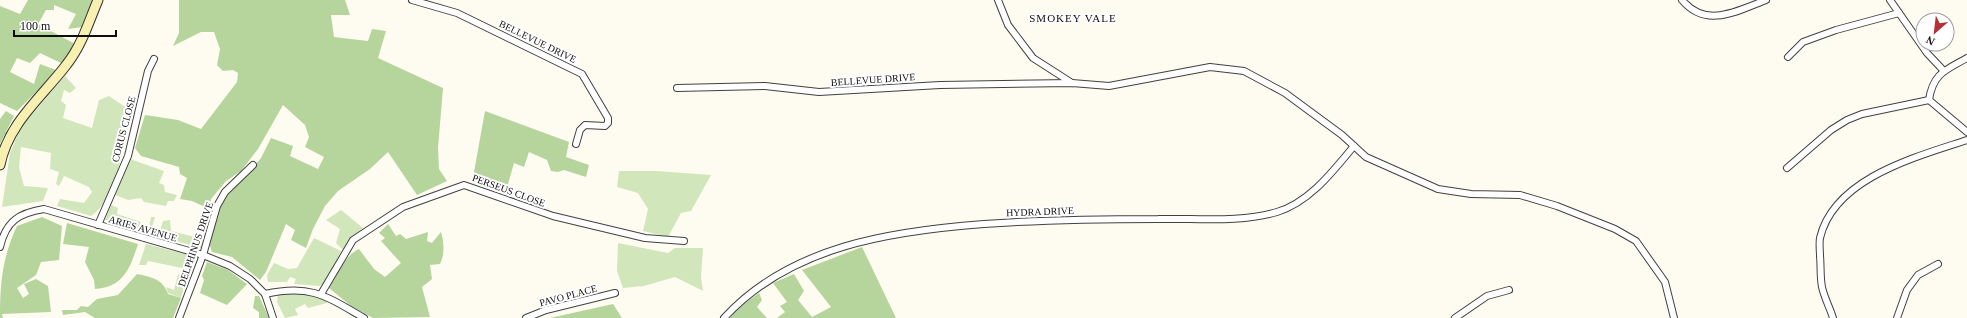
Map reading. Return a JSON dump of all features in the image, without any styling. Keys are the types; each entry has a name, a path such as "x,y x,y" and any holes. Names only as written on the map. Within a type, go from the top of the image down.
{"main road":[{"path":"0,165 2,153 20,119 68,63 82,38 98,0"}],"street":[{"name":"BELLEVUE DRIVE","path":"412,0 457,13 582,74 608,118 608,123 605,126 585,125 580,130 576,144"},
{"path":"998,0 1008,25 1033,58 1072,83"},
{"path":"1682,0 1693,10 1702,15 1714,16 1726,14 1766,0"},
{"path":"1890,0 1927,53 1943,70"},
{"path":"1788,57 1803,42 1836,30 1899,14"},
{"name":"CORUS CLOSE","path":"98,225 128,156 148,71 154,58"},
{"path":"1929,100 1931,88 1943,70 1967,58"},
{"name":"BELLEVUE DRIVE","path":"677,88 765,86 819,92 940,85 1072,83 1109,86 1210,67 1244,71 1285,93 1342,135 1366,157 1438,190 1471,194 1520,195 1557,206 1615,229 1636,241 1665,282 1674,318"},
{"path":"1929,100 1967,132"},
{"path":"1787,168 1831,130 1847,120 1862,114 1929,100"},
{"path":"1833,318 1822,287 1819,240 1826,220 1835,206 1851,192 1881,171 1967,140"},
{"name":"HYDRA DRIVE","path":"724,318 738,302 764,283 799,264 831,250 874,237 933,228 1040,220 1243,218 1278,212 1306,196 1326,178 1354,146"},
{"name":"DELPHINUS DRIVE","path":"179,318 204,255 217,206 225,192 253,165"},
{"name":"PERSEUS CLOSE","path":"321,294 353,240 403,207 464,185 554,216 645,238 684,241"},
{"name":"ARIES AVENUE","path":"0,247 2,236 12,222 26,212 44,209 204,255 230,266 250,279 265,294 273,318"},
{"path":"1897,318 1907,290 1918,275 1938,264"},
{"path":"265,294 283,290 307,290 321,294 364,318"},
{"path":"1456,318 1487,296 1509,290"},
{"name":"PAVO PLACE","path":"526,318 546,310 615,293"}],"green space":[{"path":"28,0 94,0 82,27 68,29 76,14 54,5 54,10 46,10 38,24 75,44 63,64 40,53 30,63 17,58 10,72 34,84 40,64 56,70 54,74 17,111 0,103 0,6 20,14"},
{"path":"179,0 345,0 350,15 331,15 334,37 368,41 372,29 386,31 378,58 443,88 438,148 439,169 447,181 417,195 388,152 370,169 338,191 325,206 313,229 306,248 291,240 295,230 286,224 266,272 260,280 232,257 212,252 209,243 221,205 228,193 261,158 271,138 293,146 290,156 318,169 324,157 305,147 309,137 305,125 283,105 258,149 241,171 226,181 211,199 208,226 205,230 203,206 192,201 180,199 187,178 180,174 179,167 141,156 135,148 145,115 178,120 201,129 237,82 238,73 233,70 223,71 217,65 220,49 214,32 201,32 173,46 179,33"},
{"path":"65,76 76,88 70,93 64,90 61,101 66,105 63,118 92,128 99,100 109,96 131,111 118,168 107,197 99,209 91,216 57,206 60,199 84,203 92,192 89,187 64,176 59,186 56,184 59,172 50,169 51,153 21,147 19,167 24,186 48,188 43,201 2,207 10,153 21,127"},
{"path":"6,111 14,116 0,144 0,119"},
{"path":"485,111 569,142 566,157 589,165 586,177 564,170 558,172 551,171 547,160 529,152 524,167 514,163 506,191 472,183"},
{"path":"130,159 164,171 159,183 164,185 165,192 177,195 174,201 168,201 166,206 144,202 141,198 128,200 115,195"},
{"path":"619,171 657,171 711,175 691,211 681,213 668,237 643,231 648,209 638,193 617,187"},
{"path":"111,205 118,208 117,214 141,222 140,224 149,227 151,217 155,217 150,233 105,220"},
{"path":"341,210 363,228 351,238 343,250 336,243 340,229 326,220"},
{"path":"42,217 62,226 59,260 41,262 36,275 17,288 23,298 29,294 24,284 36,279 48,286 51,312 2,314 3,318 0,318 3,271 12,238 17,226"},
{"path":"170,220 171,231 203,239 201,248 158,236 163,221"},
{"path":"67,223 138,244 129,268 119,280 105,287 95,289 94,280 85,262 89,247 63,244"},
{"path":"388,224 396,236 400,234 406,239 428,232 427,241 432,243 441,232 444,248 442,260 440,264 430,265 432,279 422,287 430,317 373,318 351,306 329,288 345,261 359,249 374,269 385,277 401,263 381,241 385,238 379,233"},
{"path":"314,238 341,251 325,284 319,286 294,284 296,279 290,277 287,282 268,282 267,275 274,263 288,269 297,268"},
{"path":"618,243 668,253 675,248 703,248 701,278 703,291 675,277 644,286 623,288 617,271"},
{"path":"146,244 189,255 194,261 192,270 148,261 146,265 139,265"},
{"path":"862,247 896,318 777,318 785,312 780,306 787,302 773,283 794,274 804,291 798,300 812,317 831,307 802,270"},
{"path":"207,262 228,270 247,284 227,305 200,293 204,280 202,276"},
{"path":"137,274 147,276 160,282 168,294 181,298 173,318 95,318 85,312 63,315 62,310 77,310 81,306 88,307 97,299 118,295"},
{"path":"178,275 187,275 181,298 168,293 166,287 174,290"},
{"path":"303,291 328,300 327,303 308,308 305,304 295,309 298,315 285,318 277,302 278,294"},
{"path":"759,293 762,300 757,307 767,318 730,318 738,308"},
{"path":"255,296 259,296 269,318 259,318 259,312 253,308"},
{"path":"613,304 622,318 550,318"}],"district":[{"name":"SMOKEY VALE","path":"1073,18"}]}
